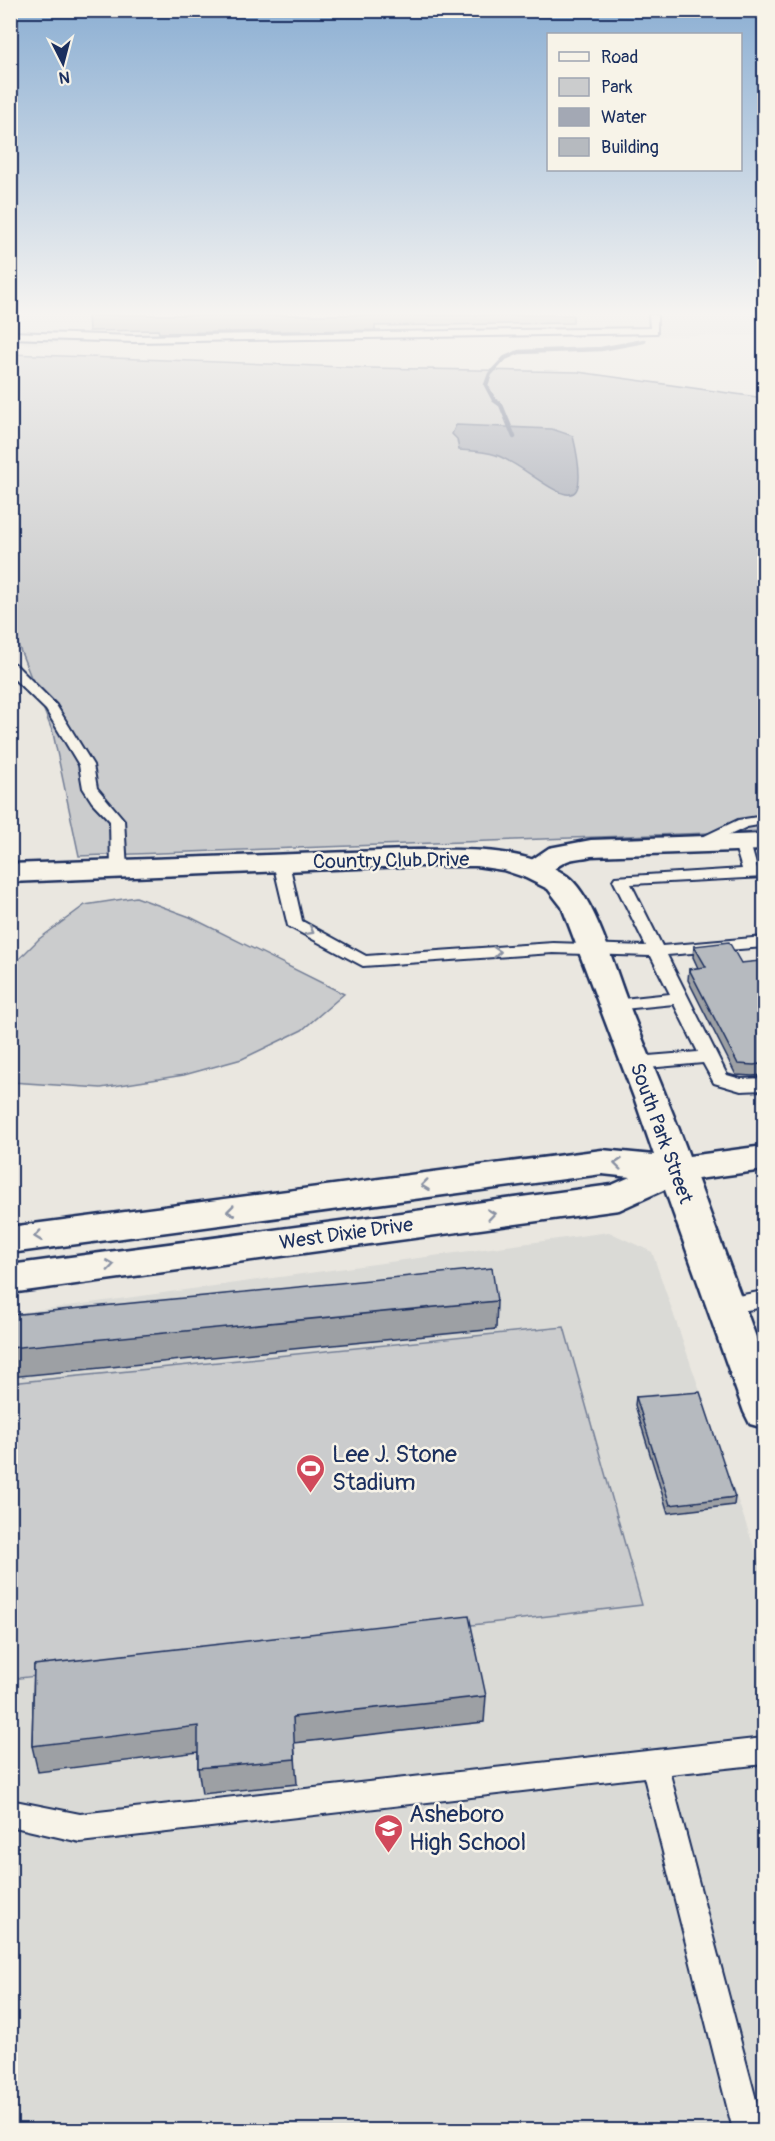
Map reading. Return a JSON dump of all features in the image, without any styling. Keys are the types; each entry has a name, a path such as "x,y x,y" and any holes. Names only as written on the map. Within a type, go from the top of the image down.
{"main road":[{"path":"534,871 559,854 591,848 753,842"},
{"name":"Country Club Drive","path":"10,873 407,858 476,858 507,862 534,871"},
{"name":"South Park Street","path":"534,871 558,883 576,906 765,1412"},
{"name":"West Dixie Drive","path":"10,1240 602,1162 676,1170 765,1158"},
{"name":"West Dixie Drive","path":"10,1279 619,1197 676,1170"}],"lane":[{"path":"10,667 51,708 86,765 90,788 97,800 117,820 119,869"},
{"path":"699,844 716,838 733,827 765,820"},
{"path":"753,842 758,872 621,880 707,1057 720,1079 731,1084 765,1084"},
{"path":"281,862 294,922 363,961 554,948 592,951 657,951 765,942"},
{"path":"613,1005 679,998"},
{"path":"636,1063 707,1057"},
{"path":"724,1306 765,1299"},
{"path":"10,1813 80,1828 765,1750"},
{"path":"654,1764 749,2130"}],"shaded area":[{"name":"Asheboro High School","path":"609,1232 652,1252 764,1576 764,2130 11,2130 10,1314"}],"green space":[{"path":"10,415 764,415 764,831 79,856 53,733 15,637 11,634"},
{"path":"136,897 190,917 344,994 302,1030 242,1059 184,1075 101,1088 11,1082 11,967 39,939 85,905"},
{"name":"Lee J. Stone Stadium","path":"564,1327 642,1605 11,1679 10,1383"}],"water":[{"path":"456,425 552,429 573,436 579,469 578,487 571,494 560,492 496,455 459,450 457,439 452,434"}],"building":[{"path":"729,942 741,963 760,961 765,969 765,1063 738,1064 689,969 706,967 694,946"},
{"path":"492,1268 497,1301 10,1348 10,1315"},
{"path":"700,1392 735,1497 670,1505 636,1397"},
{"path":"469,1616 486,1696 293,1717 295,1759 198,1768 198,1726 32,1746 34,1665"}],"waterway":[{"path":"505,415 514,437"}],"place":[{"name":"Lee J. Stone Stadium","path":"311,1494"},
{"name":"Asheboro High School","path":"388,1854"}]}
